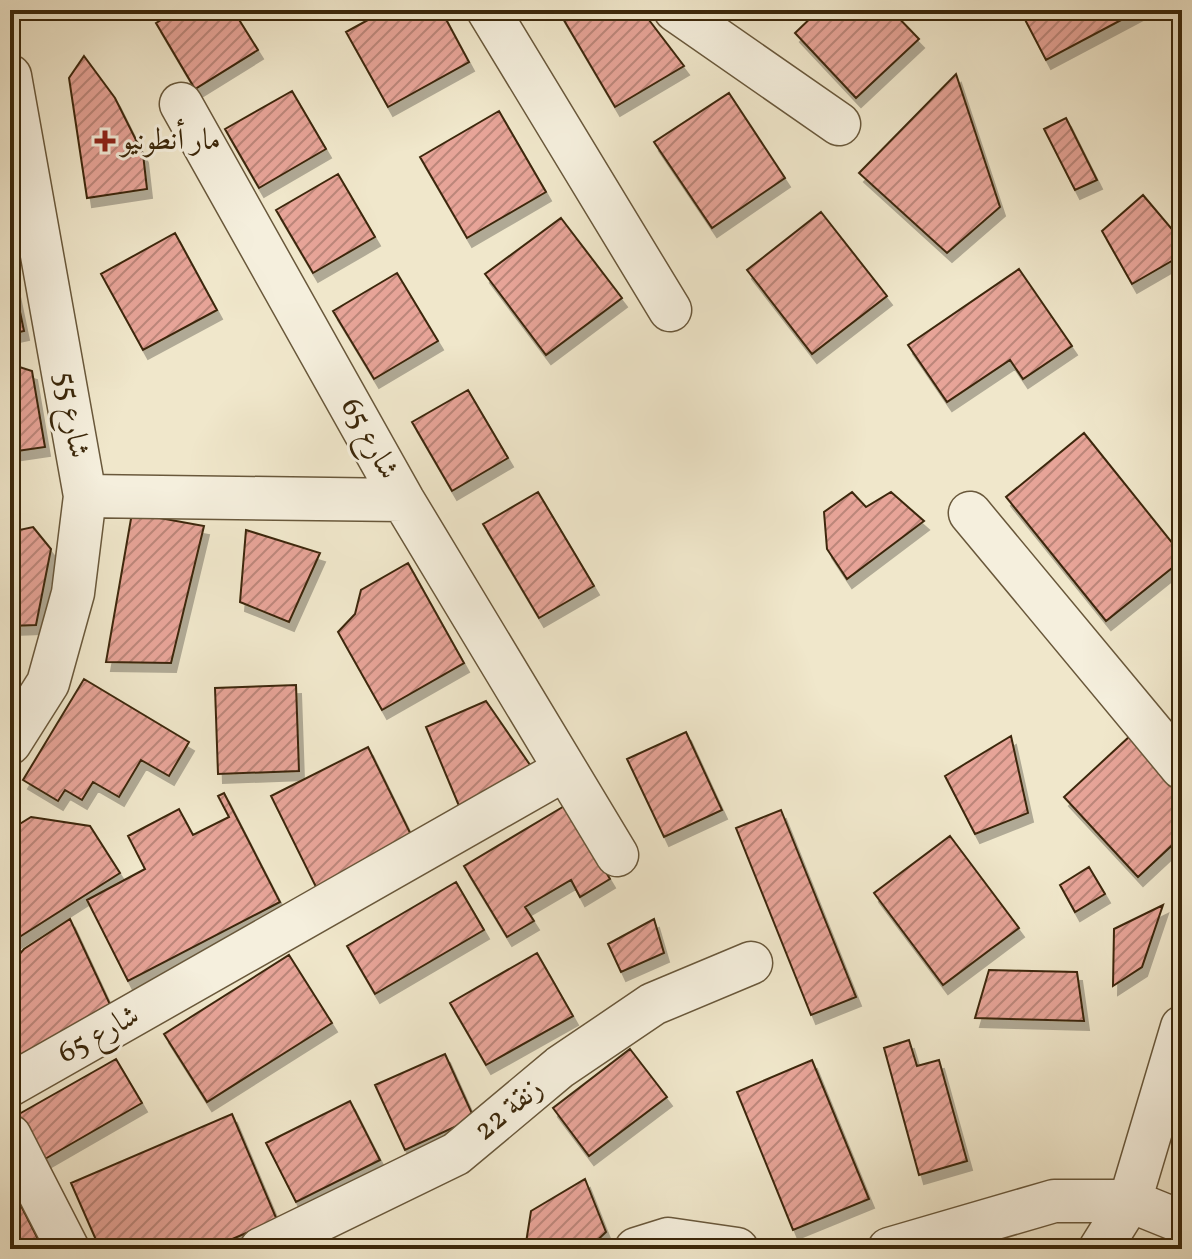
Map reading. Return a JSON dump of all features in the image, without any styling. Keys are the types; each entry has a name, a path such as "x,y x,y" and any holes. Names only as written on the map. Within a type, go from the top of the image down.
{"street":[{"path":"488,10 670,310"},
{"path":"675,10 839,124"},
{"name":"شارع 55","path":"10,76 85,496 73,593 48,683 10,743"},
{"name":"شارع 65","path":"181,104 403,500 617,855"},
{"path":"85,496 403,500"},
{"path":"970,513 1182,768"},
{"name":"شارع 65","path":"10,1085 564,770"},
{"name":"زنقة 22","path":"261,1249 456,1154 560,1067 653,1004 751,963"},
{"path":"1100,1249 1130,1201 1182,1027"},
{"path":"10,1136 68,1249"},
{"path":"889,1249 1054,1201 1130,1201 1182,1222"},
{"path":"636,1249 668,1239 737,1249"}],"building":[{"path":"178,10 233,10 258,50 195,89 156,23"},
{"path":"386,10 441,10 469,62 388,107 346,32"},
{"path":"558,10 626,10 649,20 684,66 615,107"},
{"path":"819,10 891,10 919,39 856,98 795,33"},
{"path":"1020,10 1140,10 1046,60"},
{"path":"84,56 115,98 143,154 147,189 87,198 69,78"},
{"path":"956,74 1000,207 947,253 859,173"},
{"path":"292,91 326,149 259,188 225,129"},
{"path":"729,93 785,178 712,228 654,142"},
{"path":"499,111 546,192 467,238 420,157"},
{"path":"1066,118 1097,180 1075,190 1044,129"},
{"path":"338,174 375,237 313,273 276,210"},
{"path":"1143,195 1182,241 1182,255 1132,284 1102,231"},
{"path":"821,212 887,296 812,354 747,270"},
{"path":"561,218 622,298 546,355 485,274"},
{"path":"175,233 217,310 143,350 101,274"},
{"path":"10,264 24,331 10,334"},
{"path":"1019,269 1072,346 1023,379 1010,360 947,402 908,345"},
{"path":"397,273 438,341 374,379 333,311"},
{"path":"10,364 32,371 45,447 10,452"},
{"path":"468,390 508,458 452,491 412,422"},
{"path":"1084,433 1182,555 1182,560 1106,621 1006,497"},
{"path":"538,492 594,586 539,618 483,524"},
{"path":"852,492 866,507 891,492 924,521 847,579 827,549 824,512"},
{"path":"132,513 204,526 171,663 106,662"},
{"path":"33,527 51,549 36,625 10,626 10,532"},
{"path":"246,530 320,553 289,622 240,602"},
{"path":"408,563 464,663 382,710 338,632 355,614 361,590"},
{"path":"84,679 189,742 169,776 141,760 119,797 93,782 82,800 65,790 58,801 23,780"},
{"path":"296,685 299,771 218,774 215,688"},
{"path":"486,701 537,775 462,813 426,727"},
{"path":"686,732 722,810 664,837 627,759"},
{"path":"1011,736 1028,813 975,834 945,776"},
{"path":"1130,736 1182,792 1182,836 1138,877 1064,797"},
{"path":"368,747 416,845 319,893 271,796"},
{"path":"224,793 280,902 128,981 87,900 145,869 128,836 179,809 193,835 229,817 218,796"},
{"path":"566,805 610,879 580,897 571,880 525,907 534,921 507,937 464,866"},
{"path":"781,810 856,997 811,1015 736,828"},
{"path":"31,817 90,826 120,873 10,943 10,830"},
{"path":"950,836 1019,928 943,985 874,893"},
{"path":"1089,867 1105,894 1075,912 1060,885"},
{"path":"456,882 484,930 375,994 347,946"},
{"path":"1163,905 1142,967 1113,986 1114,929"},
{"path":"70,919 114,1013 10,1063 10,965 24,949"},
{"path":"654,919 664,953 621,972 608,944"},
{"path":"537,953 573,1016 486,1065 450,1003"},
{"path":"289,955 332,1023 207,1102 164,1034"},
{"path":"989,970 1077,972 1084,1021 975,1018"},
{"path":"909,1040 917,1066 939,1060 967,1161 919,1175 884,1048"},
{"path":"630,1049 667,1097 589,1156 553,1108"},
{"path":"445,1054 474,1118 405,1150 375,1085"},
{"path":"116,1059 142,1103 38,1163 12,1118"},
{"path":"812,1060 869,1199 793,1230 737,1092"},
{"path":"350,1101 380,1160 296,1202 266,1143"},
{"path":"232,1114 277,1220 209,1249 100,1249 71,1183"},
{"path":"585,1179 606,1232 588,1249 525,1249 531,1211"},
{"path":"10,1184 43,1249 10,1249"}],"place":[{"name":"مار أنطونيو","path":"105,141"}]}
